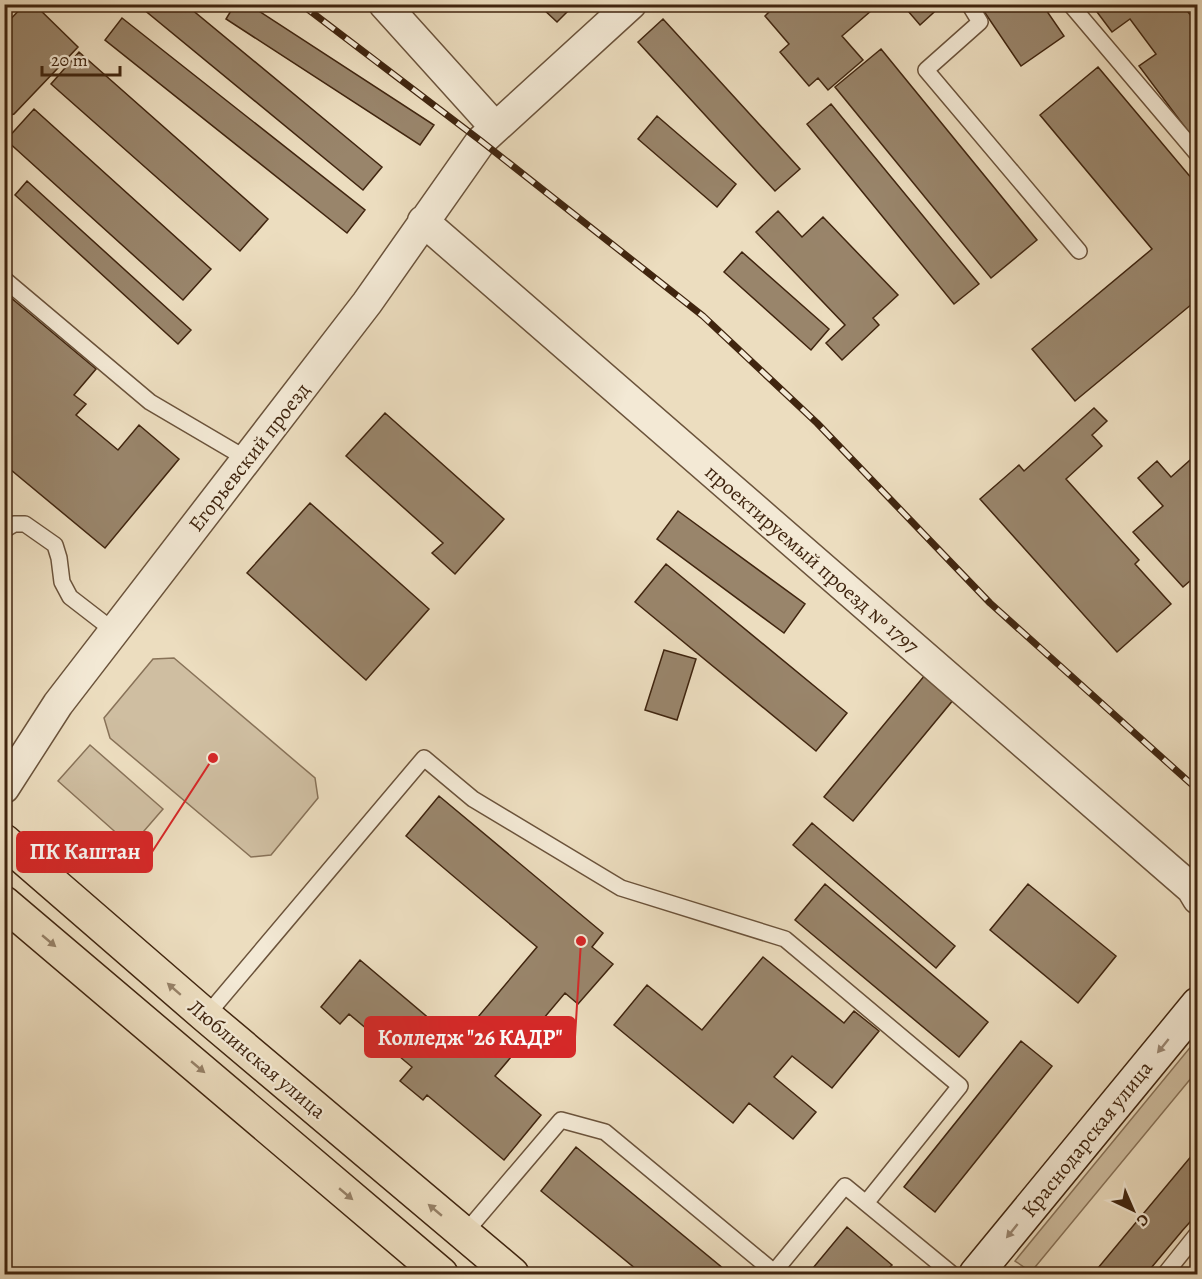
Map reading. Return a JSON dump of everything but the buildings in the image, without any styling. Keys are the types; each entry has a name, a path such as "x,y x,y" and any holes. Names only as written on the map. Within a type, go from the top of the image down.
{"main road":[{"name":"Люблинская улица","path":"4,841 206,1016 512,1275"},
{"path":"4,903 441,1275"},
{"name":"Краснодарская улица","path":"973,1273 1197,1004"}],"street":[{"path":"384,4 495,127"},
{"name":"Егорьевский проезд","path":"4,788 52,713 367,303 481,141 631,4"},
{"name":"проектируемый проезд № 1797","path":"423,221 1192,889 1197,899"}],"lane":[{"path":"969,4 980,22 926,70 1078,251"},
{"path":"1070,4 1197,155"},
{"path":"4,279 150,402 247,459"},
{"path":"4,530 14,524 25,524 55,545 60,558 62,582 70,597 114,631"},
{"path":"206,1016 424,758 473,800 621,888 785,939 960,1086 866,1203"},
{"path":"464,1234 561,1120 605,1132 774,1272 845,1186 866,1203 973,1273"},
{"path":"1165,1275 1197,1234"}],"shaded area":[{"path":"174,658 315,778 318,798 271,855 251,857 110,738 104,718 153,659"},
{"path":"90,745 163,809 131,846 58,781"},
{"path":"1197,1039 1197,1071 1031,1272 1015,1261"}],"railway":[{"path":"301,4 481,141 703,316 817,423 990,603 1198,790"}],"place":[{"name":"ПК Каштан","path":"213,758"},
{"name":"Колледж \"26 КАДР\"","path":"581,941"}]}
